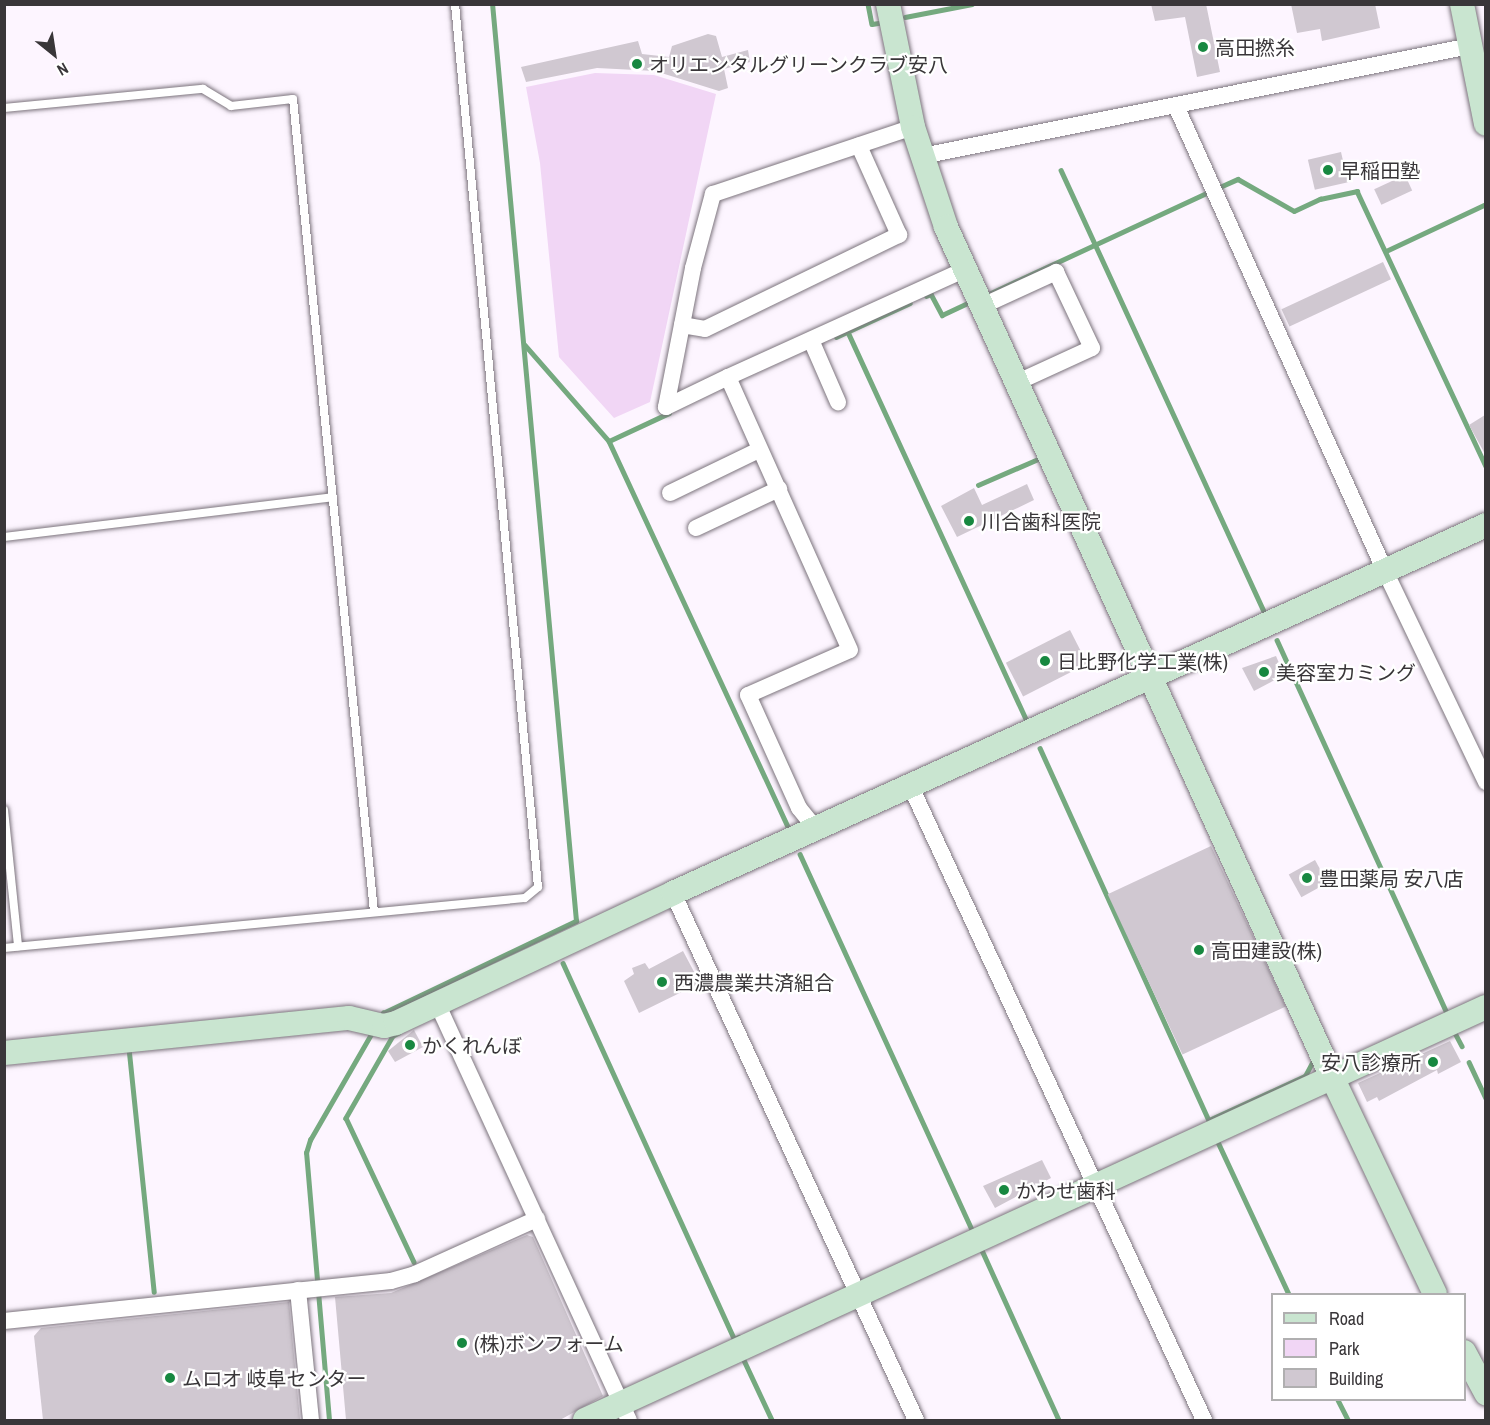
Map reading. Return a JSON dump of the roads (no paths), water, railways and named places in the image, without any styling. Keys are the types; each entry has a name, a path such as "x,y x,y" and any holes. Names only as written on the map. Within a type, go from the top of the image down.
{"street":[{"path":"888,4 913,127 964,270 1332,1077 1435,1293"},
{"path":"1462,4 1485,124"},
{"path":"922,156 1470,46"},
{"path":"1176,106 1385,571 1484,775"},
{"path":"913,127 713,194 682,326 666,407 964,270"},
{"path":"682,326 705,329 899,235 859,146"},
{"path":"980,307 1056,272 1092,348 1016,383"},
{"path":"811,340 838,402"},
{"path":"728,377 850,651 748,695 798,808 816,828"},
{"path":"670,493 759,450"},
{"path":"696,528 779,489"},
{"path":"4,1053 349,1018 375,1023 437,1004 673,893 1485,525"},
{"path":"910,785 1204,1420"},
{"path":"673,893 916,1420"},
{"path":"437,1004 625,1412"},
{"path":"585,1420 625,1412 859,1294 1485,1007"},
{"path":"4,1321 391,1281 415,1274 537,1219"},
{"path":"303,1289 310,1420"},
{"path":"1466,1356 1485,1393"}],"lane":[{"path":"4,948 525,898 538,887 454,4"},
{"path":"4,108 203,89 231,106 293,99 374,912"},
{"path":"4,537 333,497"},
{"path":"4,810 18,946"}],"waterway":[{"path":"380,1018 383,1013 576,921 492,4"},
{"path":"868,4 872,24 885,22"},
{"path":"905,17 972,4"},
{"path":"1061,170 1264,612"},
{"path":"1222,186 1238,179 1294,211 1320,199 1357,191 1486,467"},
{"path":"991,293 1206,193"},
{"path":"1386,251 1486,204"},
{"path":"926,296 931,294 942,315 966,304"},
{"path":"836,337 910,303"},
{"path":"848,332 1027,722"},
{"path":"525,345 609,441 790,831"},
{"path":"609,441 669,413"},
{"path":"978,485 1038,459"},
{"path":"1277,640 1447,1013"},
{"path":"1040,748 1209,1120 1305,1076 1313,1061"},
{"path":"800,854 972,1230"},
{"path":"563,963 734,1339 739,1337"},
{"path":"329,1420 306,1153 310,1140 373,1031"},
{"path":"1454,1031 1462,1046"},
{"path":"399,1033 393,1036 346,1118 414,1262"},
{"path":"129,1048 154,1292"},
{"path":"1469,1062 1486,1098"},
{"path":"1218,1142 1289,1293"},
{"path":"981,1248 1059,1420"},
{"path":"743,1358 772,1420"},
{"path":"1338,1401 1348,1420"}],"place":[{"name":"高田撚糸","path":"1203,47"},
{"name":"オリエンタルグリーンクラブ安八","path":"637,64"},
{"name":"早稲田塾","path":"1328,170"},
{"name":"川合歯科医院","path":"969,521"},
{"name":"日比野化学工業(株)","path":"1045,661"},
{"name":"美容室カミング","path":"1264,672"},
{"name":"豊田薬局 安八店","path":"1307,878"},
{"name":"高田建設(株)","path":"1199,950"},
{"name":"西濃農業共済組合","path":"662,982"},
{"name":"かくれんぼ","path":"410,1045"},
{"name":"安八診療所","path":"1433,1062"},
{"name":"かわせ歯科","path":"1004,1190"},
{"name":"(株)ボンフォーム","path":"462,1343"},
{"name":"ムロオ 岐阜センター","path":"170,1378"}]}
